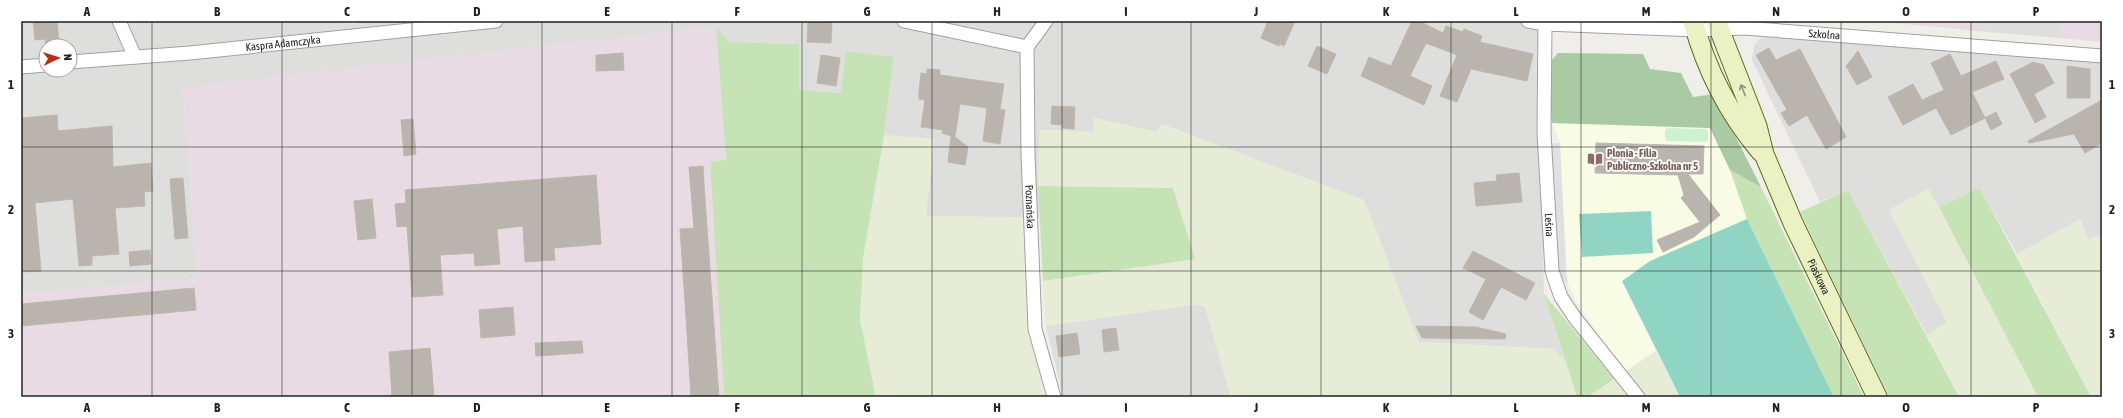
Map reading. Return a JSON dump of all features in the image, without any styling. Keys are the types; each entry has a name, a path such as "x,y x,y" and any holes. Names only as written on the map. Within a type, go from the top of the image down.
{"main road":[{"name":"Piaskowa","path":"1695,25 1708,64 1731,112 1764,154"},
{"name":"Piaskowa","path":"1718,25 1757,126 1764,154 1793,223 1877,397"}],"street":[{"path":"119,21 135,57"},
{"name":"Kaspra Adamczyka","path":"78,61 190,53 496,21"},
{"path":"904,21 1027,47 1046,21"},
{"name":"Szkolna","path":"1528,21 1545,24 1718,25 2102,56"},
{"name":"Leśna","path":"1545,24 1544,132 1552,271 1561,297 1575,318 1638,397"},
{"name":"Poznańska","path":"1027,47 1028,154 1036,328 1054,397"},
{"path":"21,67 38,65"}],"shaded area":[{"path":"21,21 333,21 354,24 354,21 1542,21 1539,77 1544,294 1565,361 1553,349 1419,342 1364,200 1162,124 1157,132 1094,118 1093,132 1039,130 1039,218 926,216 934,139 884,135 894,57 841,93 799,90 799,44 729,42 716,27 183,88 198,279 21,294"},
{"path":"1870,21 1975,21 1975,31 1949,28"},
{"path":"1975,21 2060,21 2060,38 1975,31"},
{"path":"2060,21 2102,21 2102,42 2060,38"},
{"path":"716,27 726,161 710,162 724,397 21,397 21,294 198,279 183,87"},
{"path":"1762,37 1960,50 2102,63 2102,234 2089,240 2081,220 2017,254 1980,188 1939,207 1928,189 1889,210 1947,322 1927,335 1848,190 1820,202 1752,60 1754,45"},
{"path":"1094,118 1157,132 1161,124 1364,200 1419,342 1553,349 1565,361 1577,397 1231,397 1205,307 1199,304 1046,326 1043,281 1195,259 1172,188 1038,186 1039,130 1093,132"},
{"path":"1552,123 1710,128 1730,170 1747,219 1834,397 1680,397 1656,351 1624,372 1577,303 1568,284 1560,143"},
{"path":"884,135 934,139 926,216 1022,217 1027,325 1045,397 876,397 860,320 863,259"},
{"path":"1560,143 1566,275 1568,284 1552,271 1545,144"},
{"path":"1928,189 1939,207 2038,397 1959,397 1927,335 1947,322 1889,210"},
{"path":"2080,219 2089,240 2102,234 2102,397 2091,397 2017,254"},
{"path":"1198,304 1205,307 1231,397 1063,397 1046,326"},
{"path":"1656,351 1680,397 1587,397"}],"green space":[{"path":"716,27 729,42 799,44 799,90 841,93 846,51 894,57 884,135 863,259 860,320 876,397 724,397 710,162 726,160"},
{"path":"1558,53 1643,54 1650,69 1681,73 1693,97 1714,94 1761,187 1730,170 1710,128 1552,123 1550,97 1551,61"},
{"path":"1668,128 1706,129 1708,132 1708,140 1705,142 1667,141 1665,138 1665,130"},
{"path":"1730,170 1761,187 1864,397 1834,397 1747,219"},
{"path":"1038,186 1173,188 1195,259 1043,281"},
{"path":"1980,188 2091,397 2038,397 1939,207"},
{"path":"1848,190 1959,397 1889,397 1800,212"},
{"path":"1651,211 1653,253 1582,257 1579,214"},
{"path":"1747,219 1834,397 1680,397 1622,281 1650,261"},
{"path":"1544,294 1614,379 1587,397 1577,397"}],"building":[{"path":"33,21 57,21 59,38 38,38 38,40 35,40"},
{"path":"808,21 832,22 831,43 807,42"},
{"path":"1268,21 1295,21 1284,46 1280,44 1279,46 1261,38"},
{"path":"1412,21 1419,21 1443,33 1446,26 1463,32 1464,29 1482,36 1480,42 1533,54 1527,81 1471,69 1457,102 1440,96 1457,55 1426,43 1410,76 1432,86 1424,105 1361,76 1369,57 1391,66"},
{"path":"1317,46 1336,54 1327,74 1308,66"},
{"path":"1769,48 1776,60 1800,49 1846,137 1826,149 1807,115 1789,126 1781,113 1787,110 1756,55"},
{"path":"1858,51 1872,77 1857,85 1846,66"},
{"path":"623,53 624,70 596,71 596,55"},
{"path":"1950,54 1961,76 1996,61 2004,79 1972,92 1985,118 1951,135 1936,108 1903,125 1888,97 1913,84 1922,100 1944,90 1931,63"},
{"path":"821,55 840,58 836,86 817,83"},
{"path":"2033,62 2044,65 2054,83 2034,94 2046,117 2035,123 2010,74"},
{"path":"2067,66 2090,69 2090,98 2067,98"},
{"path":"927,69 940,70 940,75 1004,84 1000,109 1005,110 1000,144 983,141 987,108 960,104 955,137 968,147 965,165 948,162 951,136 942,133 943,130 921,127 925,100 919,99 919,92 921,73 927,74"},
{"path":"2102,100 2102,143 2085,153 2074,134 2029,143 2028,141"},
{"path":"1052,106 1075,107 1074,129 1062,128 1062,125 1051,124"},
{"path":"1996,112 2002,124 1991,130 1985,118"},
{"path":"57,115 58,131 112,126 113,167 151,163 153,191 144,192 145,206 115,208 119,254 92,256 92,265 79,266 73,199 35,203 41,271 21,272 21,118"},
{"path":"413,119 416,154 404,156 401,120"},
{"path":"1596,143 1704,146 1703,174 1688,174 1720,215 1694,237 1663,252 1657,240 1700,222 1681,198 1684,195 1678,175 1595,173"},
{"path":"703,166 719,397 691,397 680,229 694,228 689,167"},
{"path":"1519,173 1522,202 1476,206 1474,183 1497,181 1496,175"},
{"path":"596,175 601,244 554,248 555,260 525,262 523,226 497,229 500,264 475,266 474,253 440,255 443,295 412,297 407,226 397,227 395,204 406,203 405,190"},
{"path":"183,178 188,238 175,239 170,179"},
{"path":"372,199 376,238 358,240 354,201"},
{"path":"150,250 151,264 130,266 129,252"},
{"path":"1473,251 1535,283 1526,300 1501,287 1483,320 1469,312 1486,279 1463,268"},
{"path":"194,288 196,310 21,326 21,304"},
{"path":"513,307 515,335 481,338 479,310"},
{"path":"1416,326 1476,327 1506,334 1505,339 1422,338"},
{"path":"1116,328 1119,350 1104,352 1102,330"},
{"path":"1077,333 1080,354 1059,357 1056,336"},
{"path":"582,341 583,353 536,356 535,343"},
{"path":"430,348 434,397 392,397 389,352"}],"place":[{"name":"Płonia - Filia Publiczno-Szkolna nr 5","path":"1595,159"}]}
